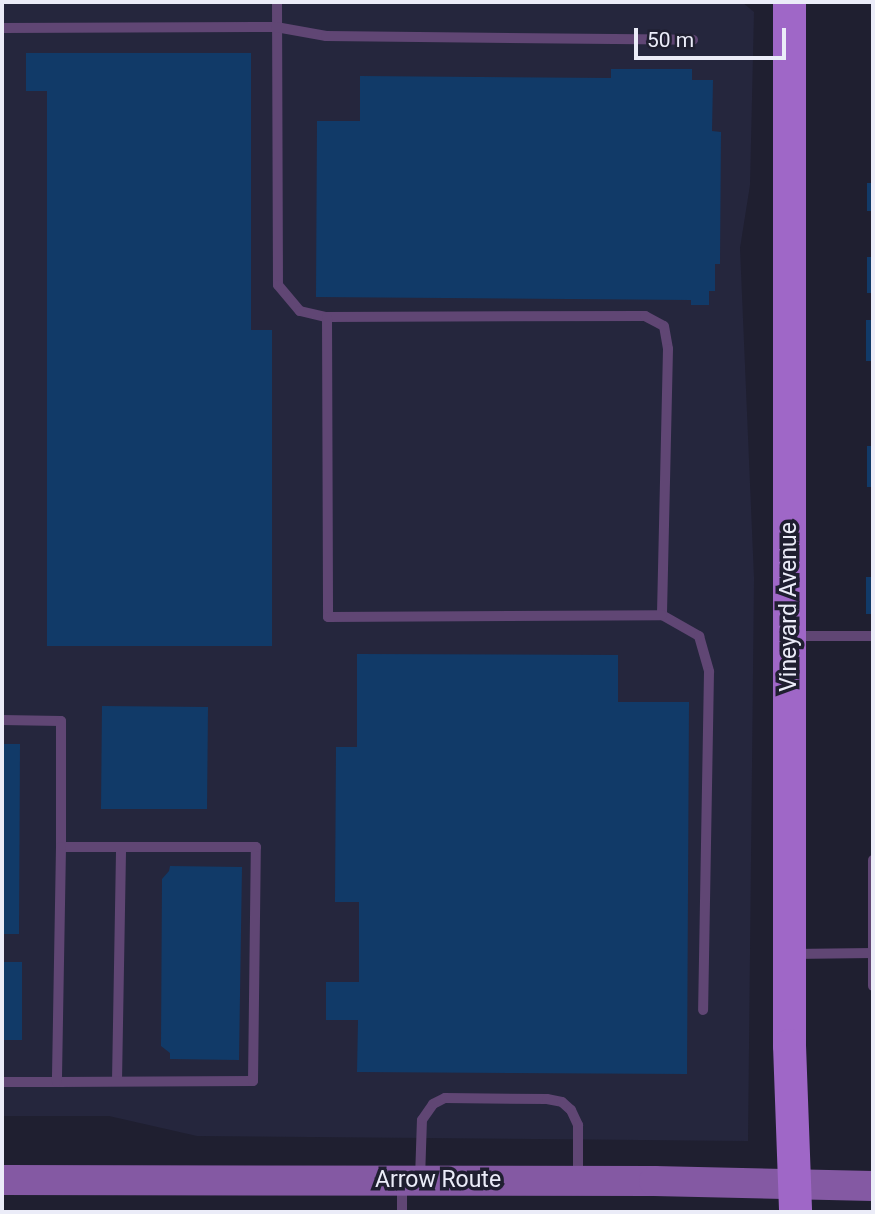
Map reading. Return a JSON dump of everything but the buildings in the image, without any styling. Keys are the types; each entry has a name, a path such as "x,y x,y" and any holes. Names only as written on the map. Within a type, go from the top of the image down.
{"main road":[{"name":"Vineyard Avenue","path":"789,2 789,954 794,1200"},
{"name":"Arrow Route","path":"2,1180 578,1181 794,1200 873,1186"}],"lane":[{"path":"277,2 278,285 300,311 327,317 645,316 664,326 668,349 662,615"},
{"path":"2,28 276,27 326,36 693,40"},
{"path":"327,317 328,617 662,615 699,636 709,672 703,1010"},
{"path":"789,636 873,636"},
{"path":"2,720 61,721 57,1082"},
{"path":"2,1082 253,1081 256,847 61,847"},
{"path":"117,1082 121,847"},
{"path":"873,860 873,985"},
{"path":"789,954 873,953"},
{"path":"402,1212 422,1120 433,1104 445,1098 562,1102 576,1117 578,1181"}],"shaded area":[{"path":"2,2 742,2 754,12 750,185 740,248 754,578 748,1141 197,1136 109,1116 2,1116"}]}
